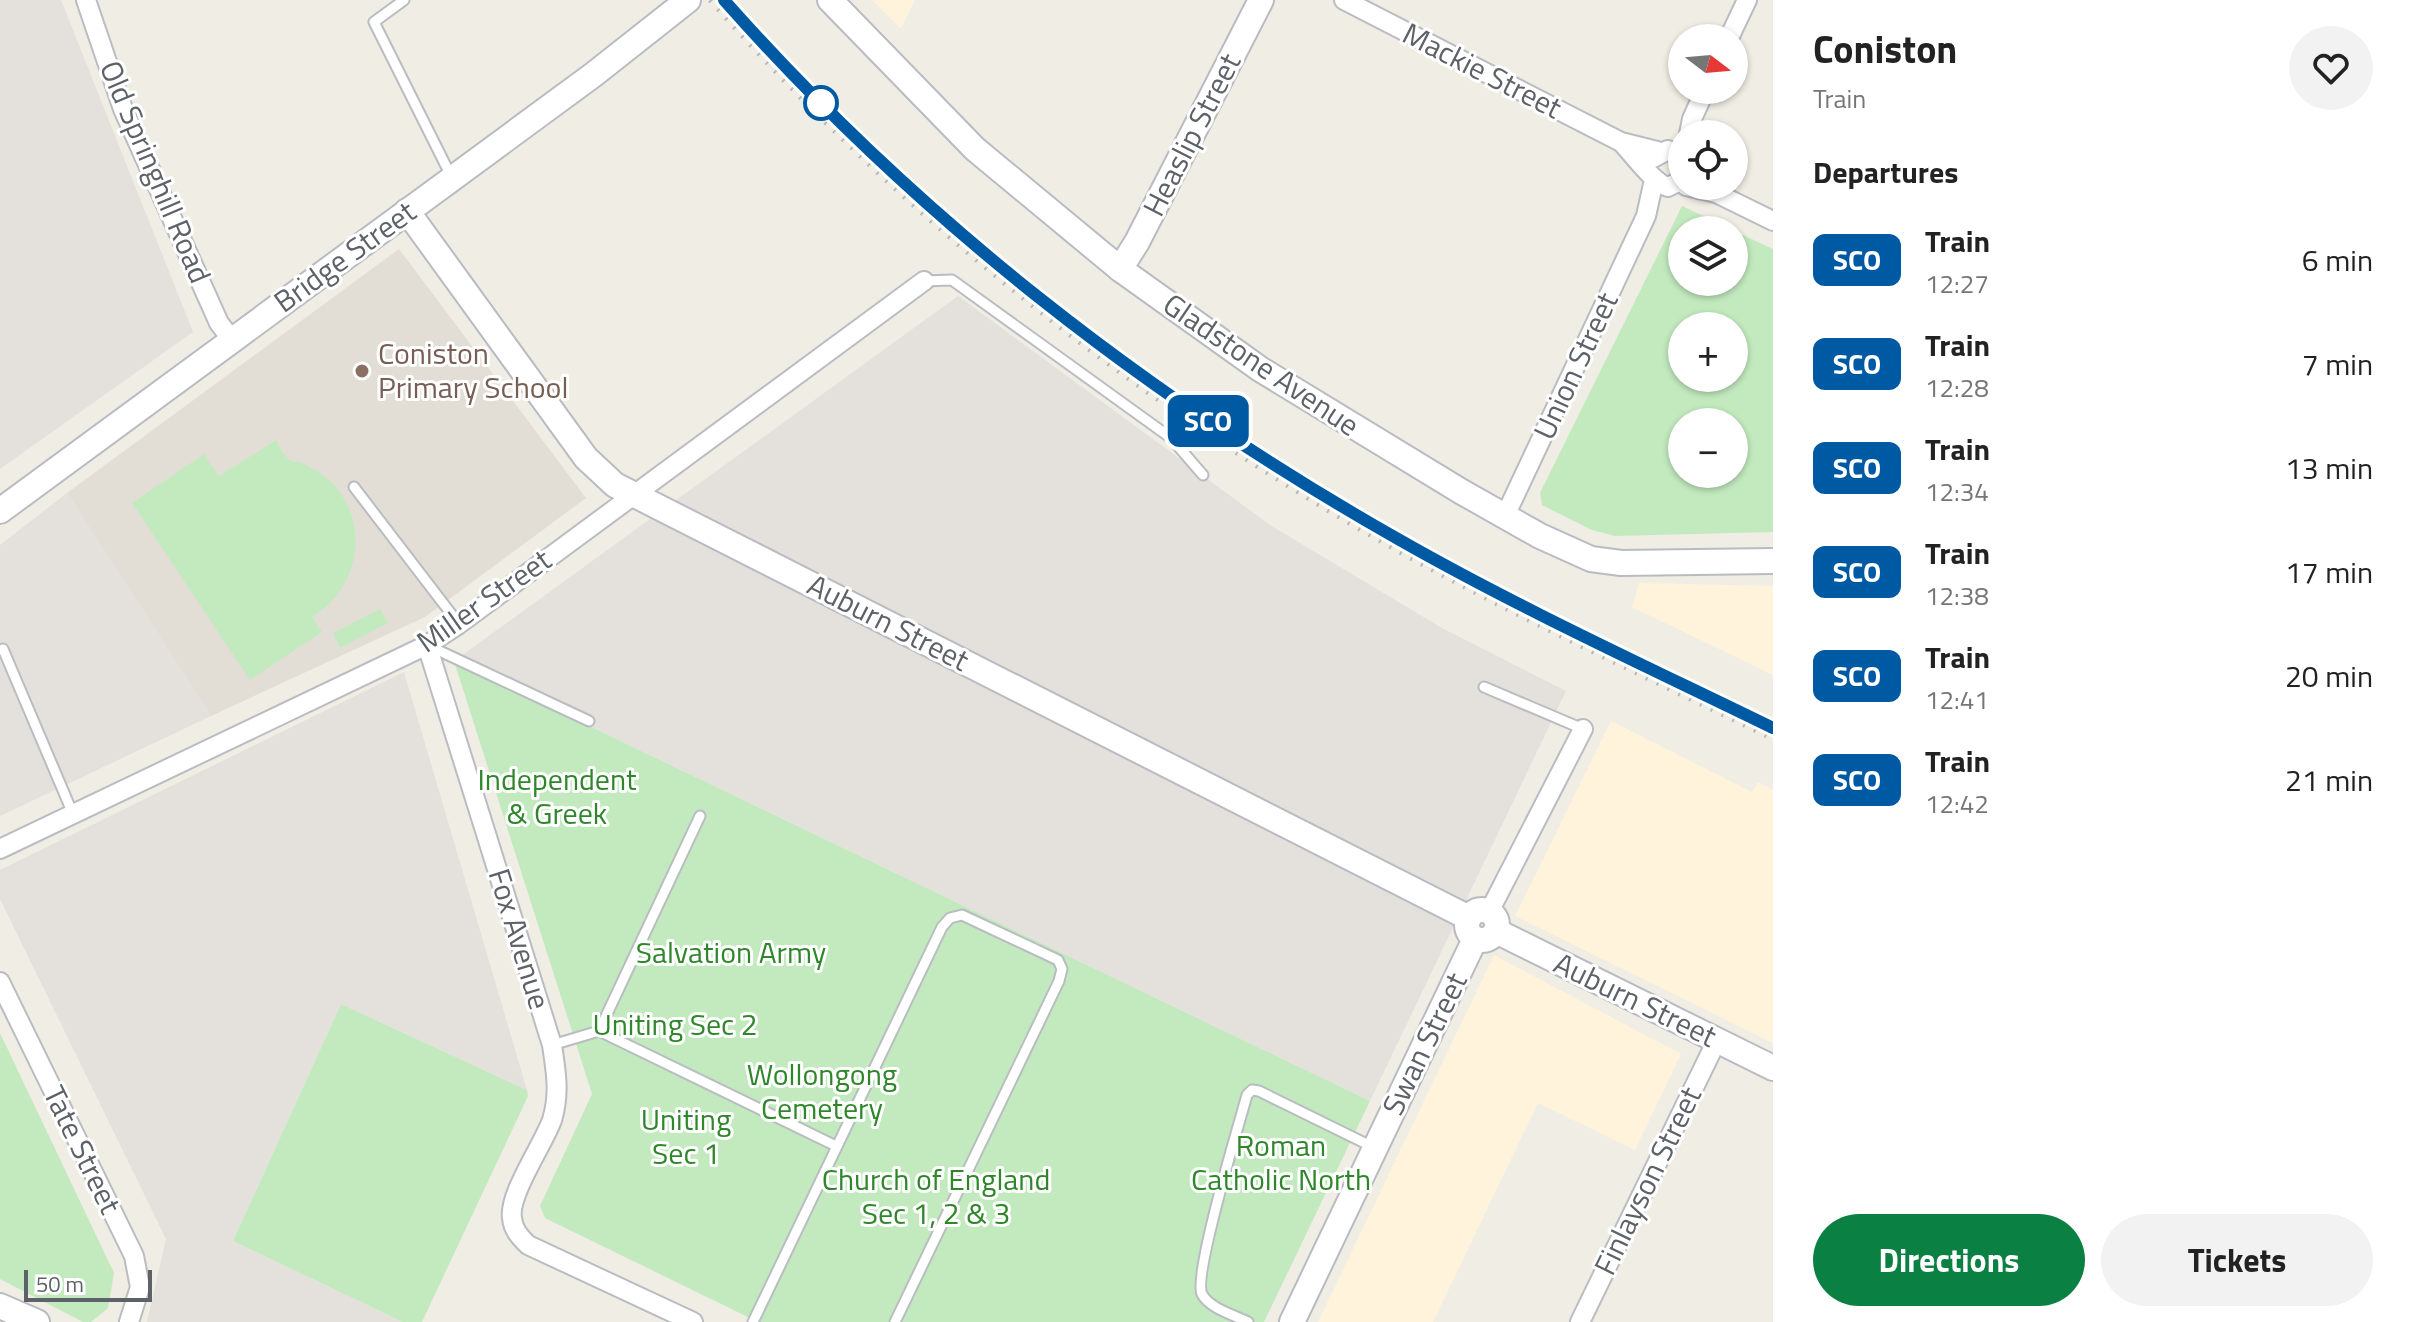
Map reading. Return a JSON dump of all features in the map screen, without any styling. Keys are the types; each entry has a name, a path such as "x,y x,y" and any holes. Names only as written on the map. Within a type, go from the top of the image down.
{"street":[{"name":"Old Springhill Road","path":"86,0 123,109 219,323 232,340"},
{"name":"Gladstone Avenue","path":"830,0 975,149 1120,269 1295,392 1563,548 1605,562 1773,561"},
{"name":"Heaslip Street","path":"1120,269 1137,242 1261,0"},
{"name":"Mackie Street","path":"1344,0 1621,142"},
{"path":"1736,24 1747,0"},
{"name":"Bridge Street","path":"0,511 593,75 682,6"},
{"path":"1621,142 1668,151"},
{"path":"1621,142 1668,179"},
{"path":"1662,151 1668,146"},
{"name":"Union Street","path":"1662,151 1652,159 1668,177"},
{"name":"Union Street","path":"1505,516 1646,216 1668,187"},
{"path":"1732,200 1773,221"},
{"name":"Auburn Street","path":"407,211 601,475 1482,925 1773,1068"},
{"name":"Miller Street","path":"0,849 427,645 924,281"},
{"name":"Fox Avenue","path":"427,645 552,1045 558,1094 551,1121 515,1198 511,1216 516,1232 528,1245 693,1322"},
{"name":"Swan Street","path":"1292,1322 1482,925 1583,729"},
{"name":"Tate Street","path":"0,982 134,1256 140,1287 129,1322"},
{"name":"Finlayson Street","path":"1580,1322 1717,1040"},
{"path":"0,1306 37,1322"}],"lane":[{"path":"404,0 374,22 452,178"},
{"path":"924,281 952,280 1171,438 1203,475"},
{"path":"354,487 459,624"},
{"path":"427,645 589,721"},
{"path":"3,649 73,814"},
{"path":"1484,687 1583,729"},
{"path":"599,1031 700,816"},
{"path":"753,1322 942,927 950,918 962,915 1058,960 1062,969 1059,981 895,1322"},
{"path":"552,1045 599,1031 836,1146"},
{"path":"1248,1322 1207,1302 1199,1287 1247,1095 1252,1090 1259,1091 1375,1148"}],"shaded area":[{"path":"0,0 61,0 193,332 0,469"},
{"path":"872,0 915,0 901,29"},
{"name":"Coniston Primary School","path":"399,249 586,498 425,617 211,716 67,493"},
{"path":"958,296 1270,525 1442,628 1566,691 1370,1101 454,661"},
{"path":"67,493 211,716 0,816 0,545"},
{"path":"1639,583 1773,586 1773,675 1632,607"},
{"path":"404,672 527,1090 341,1004 233,1241 403,1322 147,1322 166,1239 0,899 0,870"},
{"path":"1611,721 1752,792 1758,782 1773,790 1773,1043 1515,916"},
{"path":"1494,955 1681,1054 1635,1150 1538,1103 1433,1322 1318,1322"}],"green space":[{"path":"1682,206 1703,216 1677,216"},
{"path":"1668,234 1668,296 1748,296 1748,237 1773,249 1773,532 1615,536 1592,530 1542,505 1540,493"},
{"path":"276,440 288,458 319,472 342,495 351,513 355,552 341,589 329,604 312,617 322,632 250,680 132,503 204,454 219,476"},
{"path":"380,609 388,623 340,648 333,633"},
{"name":"Wollongong Cemetery","path":"454,661 1370,1101 1264,1322 758,1322 545,1218 540,1206 592,1094"},
{"path":"341,1004 527,1090 528,1096 422,1322 403,1322 233,1241"},
{"path":"0,1033 114,1273 108,1308 91,1322 83,1322 0,1279"}],"railway":[{"path":"710,0 863,159 945,233 1119,372 1303,495 1398,551 1584,648 1773,739"}],"train":[{"name":"SCO","path":"724,0 803,85 950,223 1103,348 1147,379 1278,468 1400,540 1471,579 1773,728"}],"place":[{"name":"Coniston Primary School","path":"362,371"}],"park label":[{"name":"Independent & Greek","path":"557,797"},
{"name":"Salvation Army","path":"731,953"},
{"name":"Uniting Sec 2","path":"675,1025"},
{"name":"Uniting Sec 1","path":"686,1137"},
{"name":"Roman Catholic North","path":"1281,1163"},
{"name":"Church of England Sec 1, 2 & 3","path":"936,1197"}]}
